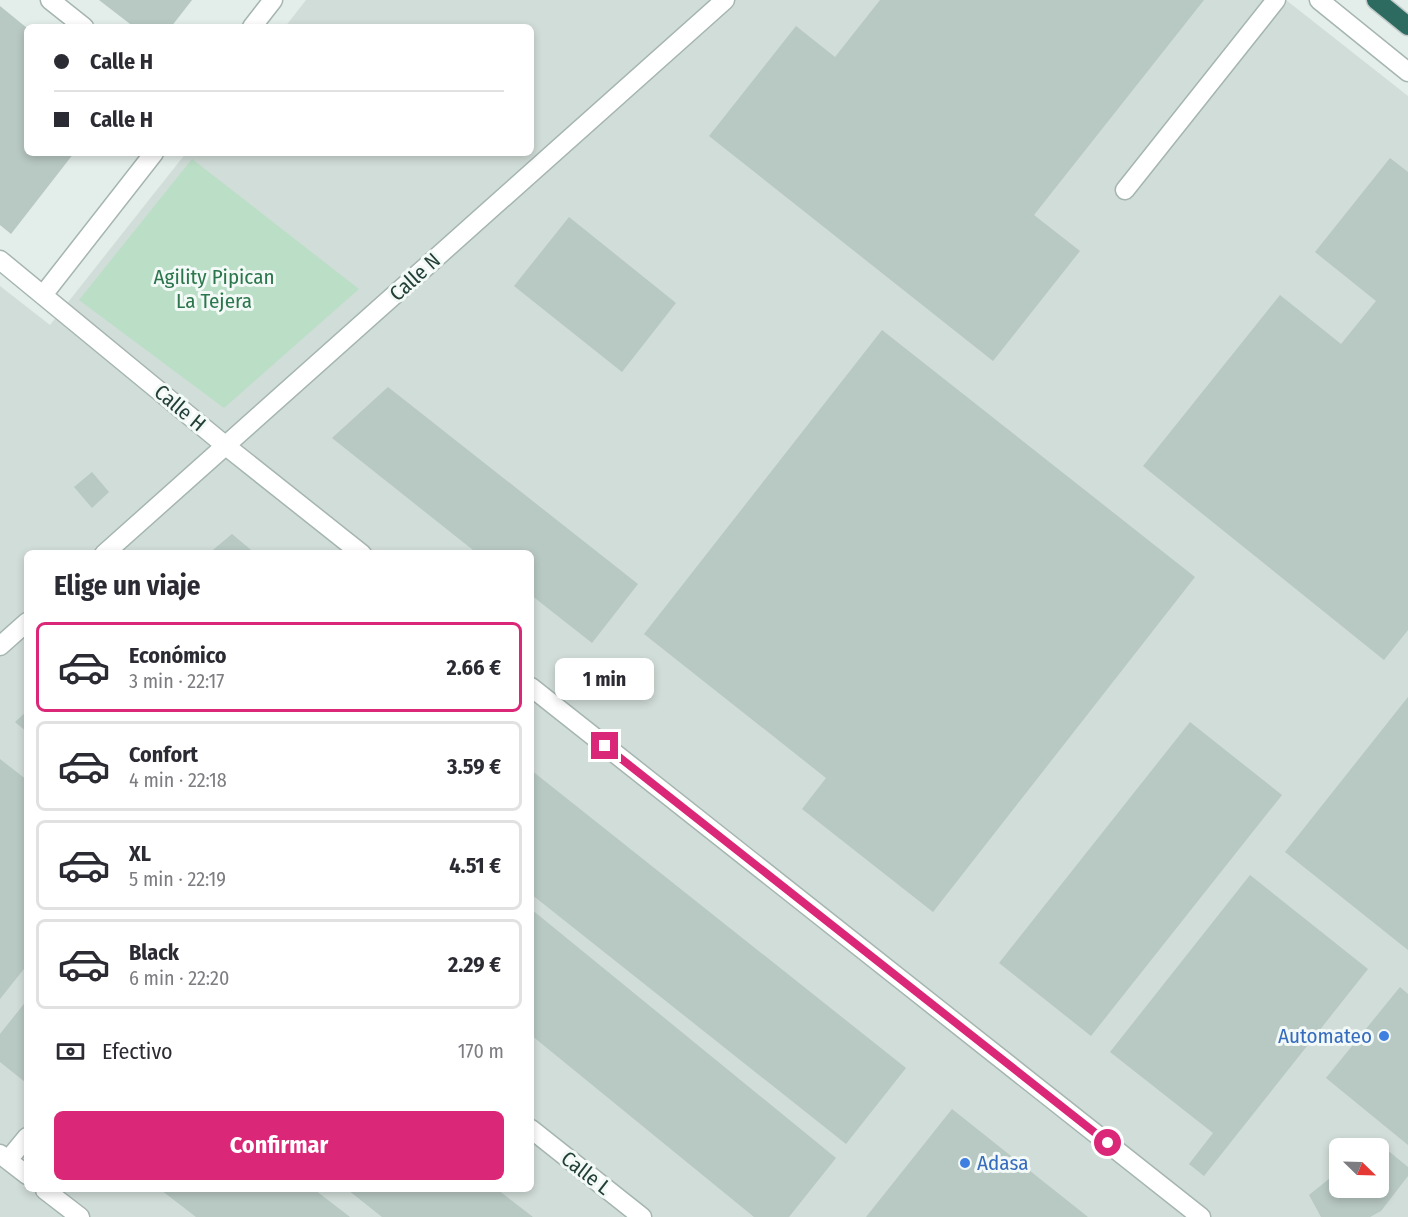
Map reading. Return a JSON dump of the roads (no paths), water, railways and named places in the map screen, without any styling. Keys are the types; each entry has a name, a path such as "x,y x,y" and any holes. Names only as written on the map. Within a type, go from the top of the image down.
{"highway":[{"path":"1376,0 1408,26"}],"street":[{"path":"50,0 80,24"},
{"path":"254,24 273,0"},
{"name":"Calle N","path":"109,550 725,0"},
{"path":"1125,190 1276,0"},
{"path":"1318,0 1408,72"},
{"path":"43,295 152,156"},
{"name":"Calle H","path":"0,260 226,446 357,550"},
{"path":"0,646 24,625"},
{"path":"534,689 1201,1217"},
{"name":"Calle L","path":"534,1131 642,1217"},
{"path":"24,1140 4,1157 24,1173"},
{"path":"48,1192 80,1217"}],"place":[{"name":"Automateo","path":"1384,1036"},
{"name":"Adasa","path":"965,1163"}],"park label":[{"name":"Agility Pipican La Tejera","path":"214,289"}]}
